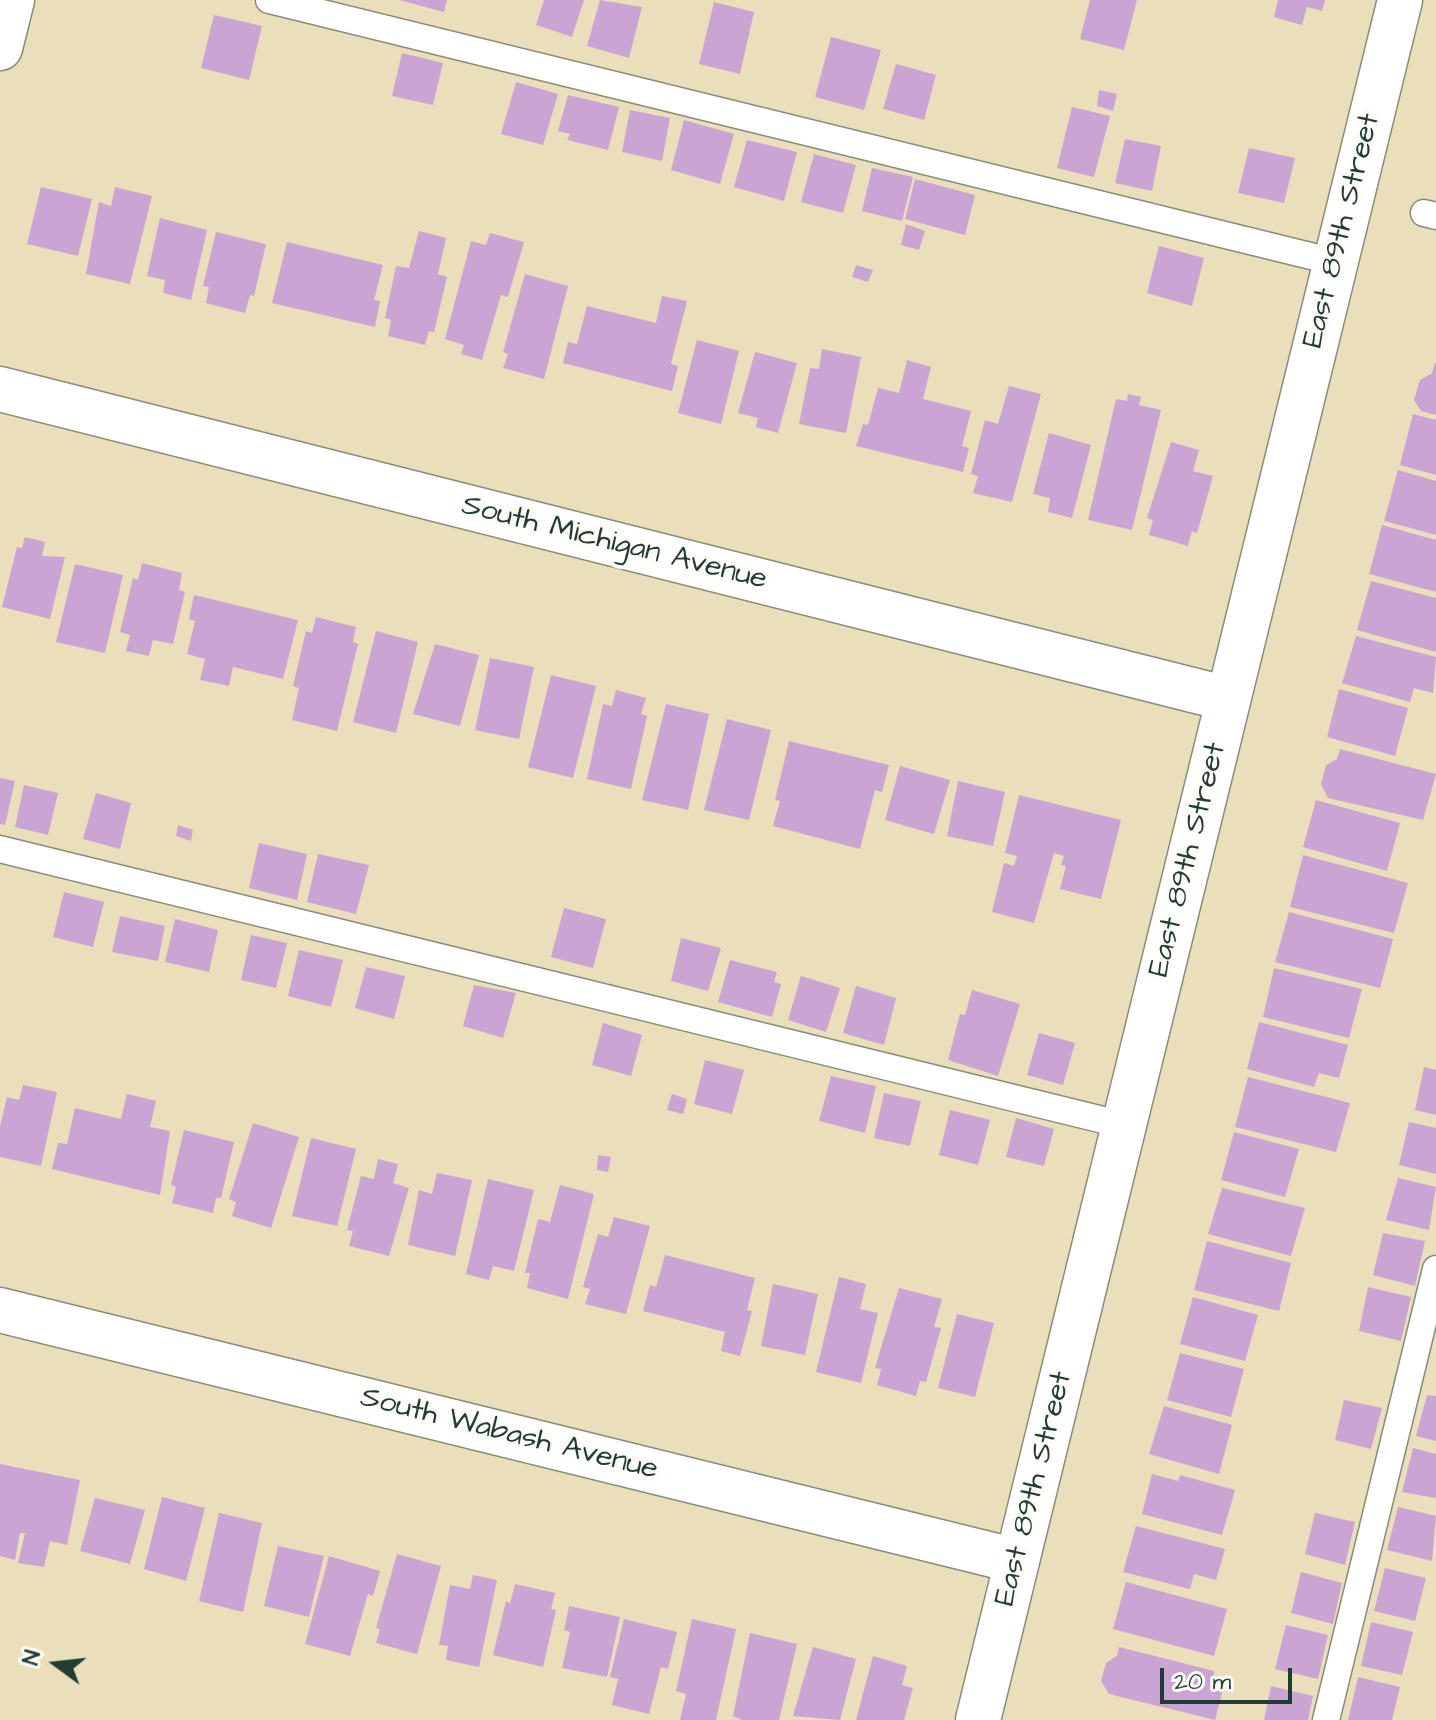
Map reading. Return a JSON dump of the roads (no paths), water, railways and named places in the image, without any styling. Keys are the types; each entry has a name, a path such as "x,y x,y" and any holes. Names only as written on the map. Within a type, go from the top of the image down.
{"street":[{"path":"0,48 12,0"},
{"name":"East 89th Street","path":"978,1720 1400,0"},
{"name":"South Michigan Avenue","path":"0,389 1228,699"},
{"name":"South Wabash Avenue","path":"0,1310 1017,1561"}],"lane":[{"path":"269,0 1335,262"},
{"path":"0,849 1124,1125"},
{"path":"1326,1720 1436,1269"}]}
